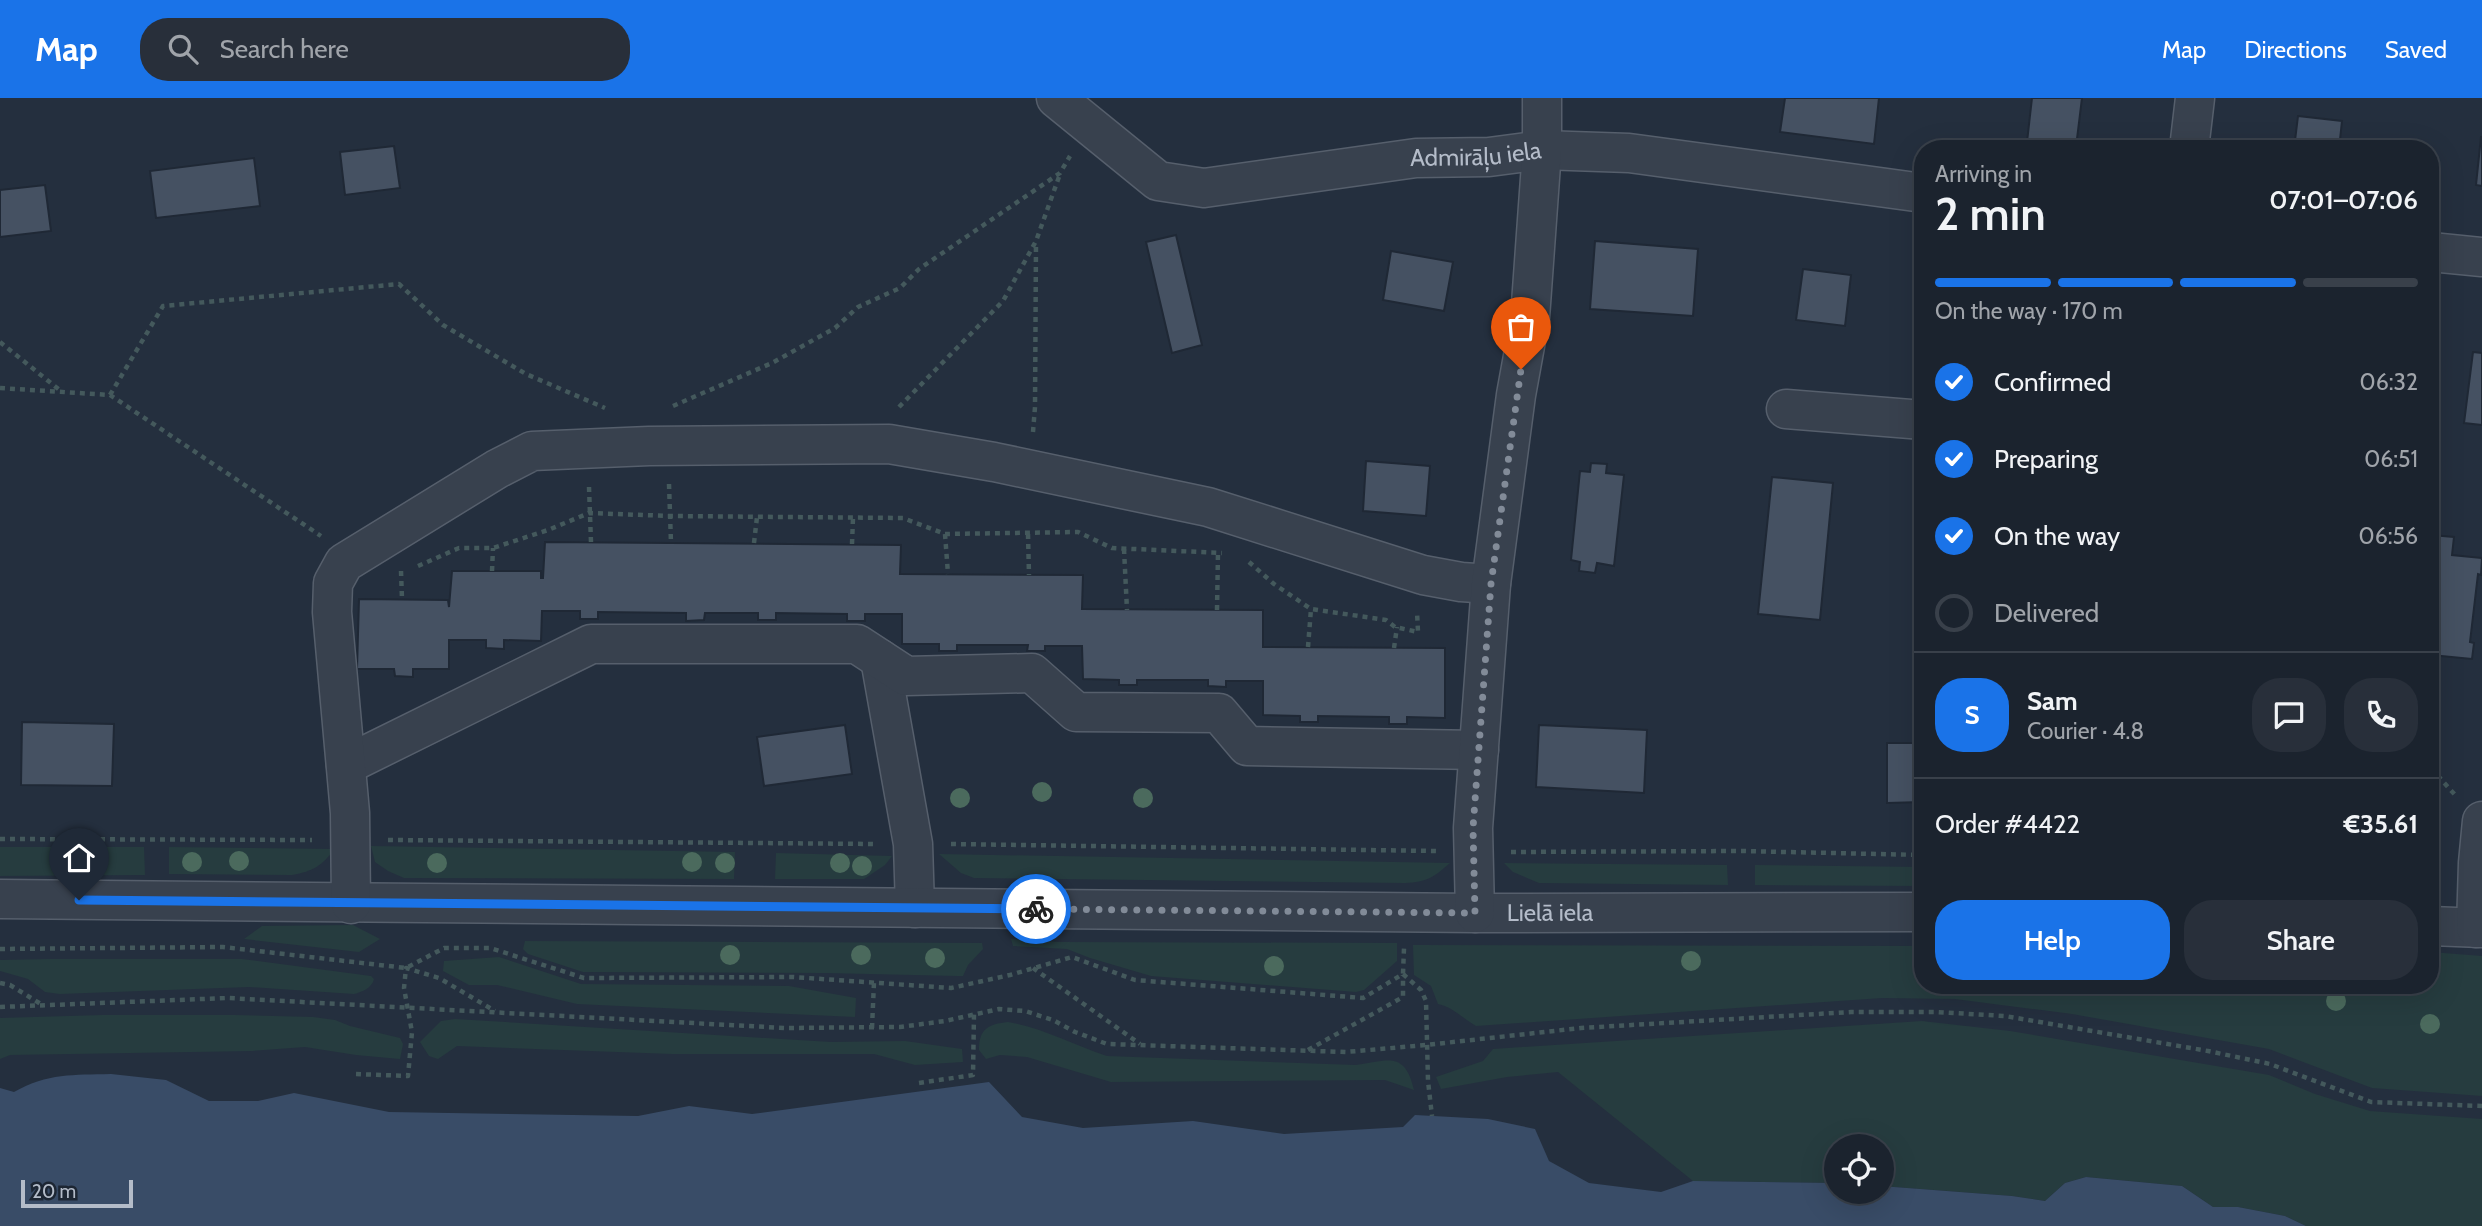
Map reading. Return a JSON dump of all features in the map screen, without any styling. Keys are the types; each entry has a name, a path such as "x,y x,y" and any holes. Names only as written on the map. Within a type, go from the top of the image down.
{"street":[{"name":"Admirāļu iela","path":"1056,98 1158,181 1204,188 1416,158 1489,157 1542,150 1629,153 1914,192"},
{"path":"1475,913 1473,852 1491,584 1516,395 1530,318 1542,150 1542,98"},
{"path":"2190,140 2195,98"},
{"path":"2439,253 2482,257"},
{"path":"1786,409 1914,419"},
{"path":"351,904 346,765 332,612 333,583 345,563 354,557 497,469 532,451 649,446 890,444 1208,507 1416,573 1461,582 1491,584"},
{"path":"346,765 591,644 857,644 906,676 1032,673 1076,712 1219,713 1247,746 1479,750"},
{"path":"880,659 913,844 915,908"},
{"path":"2439,926 2479,928 2478,863 2482,821"},
{"name":"Lielā iela","path":"0,900 1475,913 1914,912"}],"path":[{"path":"862,444 1003,301 1036,241 1060,173 1088,124"},
{"path":"649,446 650,428 665,410 772,363 835,328 858,307 900,288 919,269 1060,173"},
{"path":"1030,470 1035,407 1036,241"},
{"path":"110,396 163,306 399,284 443,325 514,367 613,412"},
{"path":"0,342 63,392"},
{"path":"0,388 110,396 354,557"},
{"path":"589,513 591,542"},
{"path":"416,566 459,548 493,548 589,513 903,518 944,534 1079,532 1112,548 1228,554"},
{"path":"670,516 671,543"},
{"path":"754,543 757,517"},
{"path":"852,544 853,518"},
{"path":"944,534 948,574"},
{"path":"1028,534 1029,575"},
{"path":"492,571 493,548"},
{"path":"1124,549 1127,610"},
{"path":"1217,553 1217,610"},
{"path":"1248,562 1311,609 1386,621 1418,632 1416,573"},
{"path":"388,574 403,571 402,599"},
{"path":"1308,647 1311,609"},
{"path":"1394,648 1397,627"},
{"path":"0,839 913,844 1914,855"},
{"path":"1306,1051 1403,997 1406,911"},
{"path":"0,948 223,947 406,968 439,978 496,1011"},
{"path":"406,968 444,948 490,948 584,978 793,977 951,988 1072,957 1135,980 1363,998 1402,974"},
{"path":"1032,967 1141,1045"},
{"path":"356,1074 408,1076 412,1032 404,988 406,968"},
{"path":"1402,974 1421,990 1426,1001 1426,1045 1432,1116"},
{"path":"872,1028 874,982"},
{"path":"0,983 10,985 45,1006"},
{"path":"0,1007 228,998 785,1028 900,1027 945,1021 999,1009 1026,1011 1107,1044 1346,1052 1581,1028 1851,1012 1936,1012 2005,1016 2194,1048 2270,1064 2371,1102 2482,1106"},
{"path":"919,1083 973,1075 974,1013"}],"green space":[{"path":"371,846 735,852 734,879 404,878 375,862"},
{"path":"0,847 144,847 145,875 0,876"},
{"path":"169,847 335,849 316,867 292,875 169,874"},
{"path":"776,853 892,856 885,865 864,879 775,879"},
{"path":"939,854 1450,863 1430,878 1405,883 974,878 961,873"},
{"path":"1504,863 1727,865 1728,885 1539,883 1513,872"},
{"path":"1755,865 1914,867 1914,886 1755,885"},
{"path":"353,925 380,939 359,952 244,939 262,926"},
{"path":"1011,939 1059,942 1397,943 1397,961 1364,990 1356,992 1151,976 1067,949 1013,946"},
{"path":"525,941 982,943 983,949 968,965 963,976 583,972 528,954 523,949"},
{"path":"1413,945 1914,946 1914,994 2439,994 2439,953 2482,956 2482,1096 2372,1088 2269,1049 2072,1014 1955,999 1882,998 1476,1026 1453,1010 1438,1004 1431,986 1414,975"},
{"path":"499,957 581,984 789,986 856,998 855,1017 577,1004 497,985 469,985 443,971 444,961"},
{"path":"242,959 371,976 374,979 369,987 354,994 249,987 60,994 45,992 28,979 0,971 0,960"},
{"path":"103,1015 313,1017 335,1020 400,1038 403,1044 400,1059 305,1047 252,1051 10,1055 0,1059 0,1018"},
{"path":"455,1019 831,1042 905,1041 962,1049 963,1062 915,1065 874,1054 672,1054 457,1046 438,1059 429,1056 420,1042 441,1021"},
{"path":"1922,1021 2010,1031 2269,1075 2315,1094 2370,1111 2482,1119 2482,1226 2306,1226 2285,1216 2238,1207 2213,1207 2182,1186 2086,1177 2065,1183 2045,1201 1894,1187 1894,1134 1824,1134 1824,1183 1693,1181 1558,1072 1507,1077 1441,1089 1436,1077 1483,1061 1493,1049"},
{"path":"1008,1022 1046,1032 1107,1056 1356,1065 1394,1061 1406,1069 1414,1090 1385,1080 1111,1082 1027,1057 1000,1055 986,1059 979,1050 983,1032 995,1024"}],"water":[{"path":"111,1074 166,1080 209,1101 258,1101 294,1093 389,1112 638,1116 689,1106 752,1114 989,1082 1022,1117 1083,1128 1193,1121 1284,1134 1403,1127 1415,1115 1488,1119 1535,1129 1549,1161 1589,1183 1661,1192 1693,1181 1824,1183 1824,1204 1894,1204 1894,1187 2045,1201 2065,1183 2086,1177 2182,1186 2213,1207 2238,1207 2285,1216 2306,1226 0,1226 0,1088 14,1092 38,1081 73,1075"}],"building":[{"path":"1785,98 1879,98 1874,144 1780,132"},
{"path":"2032,98 2082,98 2077,140 2027,140"},
{"path":"2298,116 2342,121 2340,140 2295,140"},
{"path":"2482,137 2482,186 2476,185"},
{"path":"394,146 400,188 345,195 340,152"},
{"path":"254,158 260,206 156,218 150,171"},
{"path":"45,185 51,231 0,237 0,190"},
{"path":"1176,235 1202,345 1172,353 1146,242"},
{"path":"1595,241 1698,249 1693,316 1590,309"},
{"path":"1391,251 1453,262 1444,311 1383,300"},
{"path":"1803,269 1851,275 1845,326 1796,320"},
{"path":"2473,352 2482,353 2482,425 2464,423"},
{"path":"1366,461 1430,466 1426,516 1363,511"},
{"path":"1591,463 1607,464 1606,473 1624,475 1614,566 1597,563 1595,573 1579,571 1580,562 1571,560 1580,471 1590,472"},
{"path":"1772,477 1833,483 1820,620 1758,614"},
{"path":"2439,536 2454,537 2452,555 2482,558 2470,642 2474,643 2472,659 2439,656"},
{"path":"545,542 901,545 900,574 1083,575 1082,609 1263,610 1263,647 1445,648 1445,718 1407,717 1407,724 1389,724 1389,717 1318,716 1318,722 1300,722 1300,716 1263,715 1263,681 1226,681 1226,687 1208,686 1208,680 1137,680 1137,685 1119,685 1119,680 1083,679 1082,646 1045,646 1045,651 1027,651 1028,645 957,645 957,651 939,651 939,644 902,644 902,614 865,614 865,621 847,621 847,614 776,613 776,620 758,620 758,613 705,613 704,620 686,621 686,613 598,612 598,619 580,619 580,611 542,611 541,641 504,640 504,649 486,648 486,640 449,640 449,669 413,669 413,677 395,676 394,669 357,669 359,599 448,600 449,607 452,571 541,571 543,578"},
{"path":"22,722 114,724 112,786 21,785"},
{"path":"845,725 852,774 764,786 757,737"},
{"path":"1539,725 1647,730 1644,793 1536,787"},
{"path":"1887,743 1914,743 1914,802 1887,803"}],"way so far":[{"path":"1036,909 1475,913 1473,828 1491,584 1521,369"}],"route":[{"path":"79,900 1036,909"}]}
